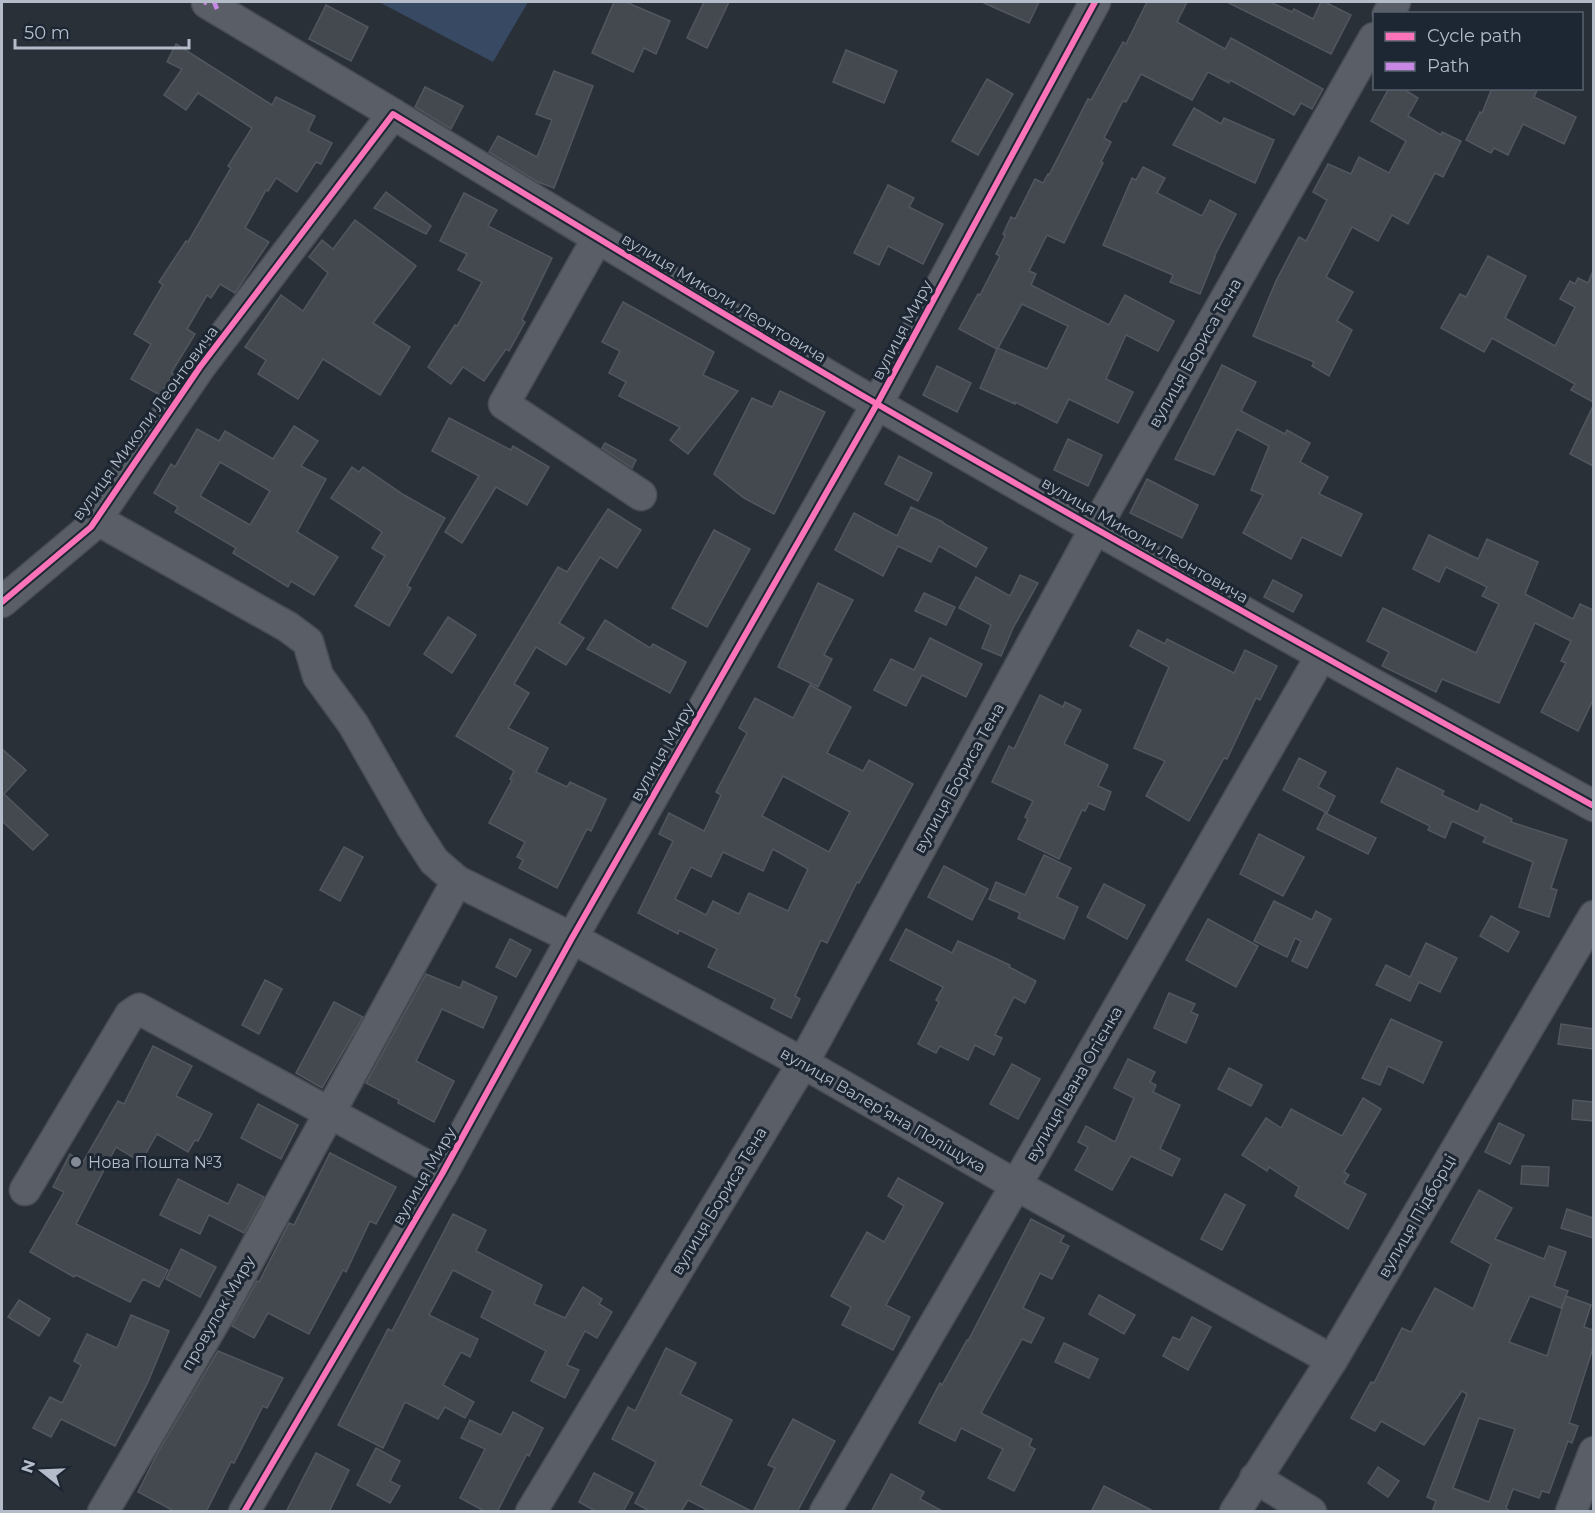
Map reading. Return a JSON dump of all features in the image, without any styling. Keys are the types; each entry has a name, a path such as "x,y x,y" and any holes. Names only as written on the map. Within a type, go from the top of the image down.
{"street":[{"name":"вулиця Миру","path":"244,1512 442,1174 572,938 877,404 1095,2"},
{"name":"вулиця Миколи Леонтовича","path":"207,3 877,404 1321,656 1593,806"},
{"name":"вулиця Бориса Тена","path":"531,1512 803,1063 1096,527 1373,40"},
{"name":"вулиця Миколи Леонтовича","path":"2,602 91,526 200,367 393,114"},
{"path":"597,238 504,404 641,495"},
{"name":"вулиця Валерʼяна Поліщука","path":"96,519 288,627 308,642 318,676 353,724 412,827 435,861 458,880 572,938 803,1063 1016,1185 1332,1360"},
{"name":"вулиця Івана Огієнка","path":"825,1512 1321,656"},
{"name":"провулок Миру","path":"103,1512 218,1316 458,880"},
{"name":"вулиця Підборці","path":"1235,1512 1332,1360 1593,916"},
{"path":"25,1190 133,1011 144,1011 442,1174"},
{"path":"1570,1512 1593,1452"},
{"path":"1255,1478 1311,1512"}],"water":[{"path":"379,2 528,2 493,62"}],"building":[{"path":"614,2 626,2 670,21 656,54 644,48 633,72 592,53"},
{"path":"704,2 729,2 707,48 687,38"},
{"path":"982,2 1039,2 1029,23"},
{"path":"1147,2 1187,2 1177,22 1225,49 1231,38 1323,89 1312,109 1301,103 1294,115 1230,80 1229,83 1208,72 1192,100 1141,74 1126,102 1123,101 1104,138 1111,142 1101,162 1103,163 1064,243 1047,235 1029,271 1036,274 1031,285 1109,325 1125,295 1174,321 1158,351 1126,335 1106,379 1133,392 1118,423 1069,399 1057,423 980,388 997,349 959,329 1000,256 996,254 1011,217 1015,219 1035,179 1043,183 1049,175 1088,99 1091,100 1123,42 1126,44","holes":["1022,304 1068,326 1047,369 998,348"]},
{"path":"1227,2 1270,2 1292,12 1294,9 1313,19 1321,2 1325,2 1351,15 1331,54"},
{"path":"326,5 368,27 351,61 309,39"},
{"path":"176,44 272,105 276,97 315,116 308,131 332,143 321,164 316,162 297,192 276,178 268,191 266,190 245,228 269,242 235,293 220,284 211,298 207,295 187,329 195,334 160,395 131,379 151,344 134,334 163,285 159,282 186,241 188,242 231,168 228,166 252,128 198,93 186,110 164,95 182,69 167,62"},
{"path":"846,50 897,71 884,103 833,82"},
{"path":"554,71 593,86 554,188 538,182 489,152 498,136 537,157 552,120 536,114"},
{"path":"987,79 1013,94 978,155 952,141"},
{"path":"425,87 463,106 451,129 415,107"},
{"path":"1388,90 1405,90 1418,98 1408,116 1441,135 1442,132 1461,141 1443,177 1435,173 1408,224 1392,215 1378,241 1352,227 1326,277 1353,292 1337,321 1352,330 1329,376 1312,366 1314,362 1253,336 1276,281 1299,237 1306,241 1327,200 1313,192 1328,164 1351,174 1359,157 1389,173 1406,141 1371,121"},
{"path":"1491,90 1537,90 1534,97 1576,117 1564,144 1523,124 1508,155 1494,148 1491,153 1466,140 1480,112 1482,113"},
{"path":"1194,108 1221,124 1224,118 1274,140 1255,183 1173,145"},
{"path":"1143,167 1165,178 1157,193 1202,216 1210,200 1236,214 1214,257 1200,294 1170,282 1173,275 1103,245 1132,178 1136,180"},
{"path":"888,185 914,198 909,207 943,224 923,264 888,246 879,265 854,253"},
{"path":"386,192 431,226 426,234 374,208"},
{"path":"464,193 497,210 488,226 552,258 522,320 525,322 509,351 506,349 484,381 463,367 451,384 428,367 455,325 457,326 482,282 458,270 467,254 440,241"},
{"path":"355,220 416,266 373,323 410,347 380,395 323,359 298,399 258,374 266,360 245,347 281,295 303,311 328,273 309,257 322,240 333,249"},
{"path":"1488,256 1526,276 1505,318 1555,346 1575,307 1560,299 1570,281 1575,284 1578,278 1588,283 1593,271 1593,402 1571,390 1575,384 1492,338 1484,352 1441,328 1460,294 1466,297"},
{"path":"623,302 714,352 703,375 738,391 688,454 670,440 680,427 619,396 626,382 609,373 620,351 602,342"},
{"path":"1222,365 1256,382 1241,411 1285,434 1287,430 1310,443 1300,462 1328,477 1319,494 1362,514 1341,556 1302,537 1291,559 1243,533 1263,495 1251,490 1269,446 1237,429 1214,475 1175,459"},
{"path":"937,366 971,383 957,412 923,395"},
{"path":"780,391 825,412 774,514 744,498 714,474 752,398 772,407"},
{"path":"1593,406 1593,466 1570,454"},
{"path":"449,418 511,450 513,446 549,467 527,505 496,487 462,543 445,532 479,476 432,451"},
{"path":"294,426 318,441 301,466 326,479 297,532 338,557 314,595 291,581 288,587 233,553 236,548 175,512 178,507 154,493 171,464 175,467 197,429 219,441 225,431 273,459","holes":["220,462 270,491 250,525 200,496"]},
{"path":"1068,439 1102,455 1088,486 1054,470"},
{"path":"605,443 636,460 632,468 602,448"},
{"path":"899,456 932,473 918,501 885,484"},
{"path":"352,467 359,472 363,467 404,495 445,518 407,586 411,588 389,626 355,606 385,556 372,548 382,532 331,498"},
{"path":"1147,479 1198,505 1182,538 1130,513"},
{"path":"911,507 943,522 987,548 976,567 939,546 931,562 898,546 883,576 835,550 854,513 897,536"},
{"path":"608,509 641,530 617,568 600,557 559,623 584,638 566,665 536,647 514,684 529,693 508,728 548,748 536,772 567,787 570,782 606,799 591,831 587,829 557,888 519,868 523,860 517,857 525,842 489,823 512,780 510,779 514,771 456,736 558,567 567,572"},
{"path":"714,530 750,549 707,627 672,608"},
{"path":"1429,535 1478,559 1487,539 1538,562 1525,594 1573,619 1580,604 1593,610 1593,700 1578,731 1541,712 1566,663 1561,661 1571,641 1535,623 1499,703 1442,679 1436,692 1382,666 1389,652 1367,641 1383,608 1476,653 1499,604 1482,596 1487,587 1446,567 1439,582 1413,569"},
{"path":"1020,575 1038,583 1013,628 1001,656 982,648 991,625 959,608 976,577 1010,596"},
{"path":"1273,580 1302,595 1293,612 1264,597"},
{"path":"818,583 853,600 824,655 832,659 818,687 778,667"},
{"path":"924,593 955,607 946,625 915,611"},
{"path":"448,617 476,635 452,673 424,654"},
{"path":"605,620 650,648 653,644 686,662 670,693 587,649"},
{"path":"1138,630 1165,644 1167,639 1234,673 1245,650 1277,666 1260,700 1256,698 1227,759 1224,758 1189,821 1146,796 1165,761 1134,748 1169,667 1130,646"},
{"path":"930,638 982,664 966,697 922,675 906,706 874,690 891,659 914,670"},
{"path":"810,685 851,707 827,753 863,771 869,760 913,784 859,883 857,882 827,943 821,940 795,996 800,999 791,1018 771,1008 775,999 708,967 717,949 679,930 678,934 638,913 673,841 659,834 669,813 704,831 721,795 716,792 747,733 739,728 755,698 793,718","holes":["783,776 850,812 829,852 762,816","773,849 808,869 788,911 749,893 739,914 713,901 706,915 675,899 691,867 711,877 723,852 763,871"]},
{"path":"1040,695 1063,707 1065,702 1081,710 1064,744 1108,765 1098,786 1111,792 1104,810 1089,803 1085,811 1082,810 1059,859 1018,839 1028,819 1025,817 1033,801 992,782 1009,746 1014,749"},
{"path":"2,749 26,770 4,794 48,835 33,850 2,821"},
{"path":"1299,758 1326,772 1318,787 1335,796 1327,813 1283,790"},
{"path":"1397,768 1444,791 1442,795 1478,812 1481,804 1512,819 1511,822 1567,840 1551,888 1557,890 1549,917 1519,907 1533,862 1483,842 1486,837 1452,821 1445,838 1428,830 1430,826 1381,802"},
{"path":"1325,813 1376,838 1368,854 1317,829"},
{"path":"1259,834 1304,857 1283,896 1240,874"},
{"path":"344,847 363,857 340,901 320,890"},
{"path":"1044,855 1071,868 1057,897 1078,907 1064,939 1018,918 1020,913 989,899 996,882 1025,895"},
{"path":"944,866 988,889 972,920 928,897"},
{"path":"1104,884 1145,905 1127,939 1087,917"},
{"path":"1274,901 1312,920 1316,911 1331,919 1307,968 1292,961 1301,941 1295,938 1287,957 1254,941"},
{"path":"1491,916 1519,932 1508,952 1480,936"},
{"path":"1208,919 1258,946 1236,987 1186,960"},
{"path":"906,929 952,953 958,941 1010,965 1009,967 1036,981 1025,1003 1014,997 995,1035 1002,1038 994,1055 975,1045 968,1060 940,1046 936,1053 918,1044 939,1002 936,1000 943,987 890,960"},
{"path":"510,939 531,950 516,977 496,967"},
{"path":"1426,943 1457,958 1440,992 1419,982 1410,1001 1376,985 1386,965 1410,977"},
{"path":"426,974 460,988 463,981 497,997 483,1028 442,1009 416,1061 454,1081 434,1122 366,1083"},
{"path":"265,980 282,989 259,1034 242,1025"},
{"path":"1169,993 1195,1004 1191,1012 1198,1015 1186,1043 1154,1028"},
{"path":"334,1002 363,1017 322,1088 296,1073"},
{"path":"1391,1019 1442,1042 1423,1083 1388,1066 1380,1085 1362,1078"},
{"path":"1561,1024 1593,1029 1593,1049 1558,1044"},
{"path":"153,1046 192,1066 176,1096 212,1114 198,1141 195,1140 188,1152 157,1134 141,1162 116,1147 76,1224 168,1270 159,1287 143,1279 130,1302 76,1275 74,1277 30,1252 64,1192 53,1187 70,1154 83,1162 118,1101 124,1104"},
{"path":"1128,1059 1155,1072 1150,1082 1156,1085 1153,1092 1180,1105 1160,1149 1180,1159 1172,1176 1131,1156 1112,1190 1075,1170 1088,1147 1078,1142 1086,1126 1115,1142 1134,1098 1114,1088"},
{"path":"1012,1064 1040,1079 1018,1119 990,1104"},
{"path":"1229,1068 1262,1085 1251,1106 1218,1089"},
{"path":"1363,1098 1381,1109 1344,1172 1349,1175 1344,1183 1366,1194 1348,1229 1295,1196 1299,1187 1269,1167 1267,1171 1242,1155 1266,1118 1281,1128 1291,1109 1342,1136"},
{"path":"1573,1100 1593,1102 1593,1121 1572,1119"},
{"path":"258,1104 298,1125 281,1159 241,1138"},
{"path":"1499,1123 1524,1135 1510,1164 1485,1152"},
{"path":"330,1153 396,1187 376,1224 370,1221 346,1272 343,1270 309,1334 268,1313 254,1338 232,1326 257,1281 259,1282 289,1223 294,1225"},
{"path":"1522,1166 1549,1167 1548,1186 1521,1184"},
{"path":"898,1178 943,1203 886,1305 910,1317 893,1350 842,1325 851,1307 831,1296 867,1232 884,1242 904,1206 888,1196"},
{"path":"178,1179 228,1204 238,1184 264,1197 244,1233 209,1215 200,1234 160,1215"},
{"path":"1479,1190 1512,1208 1495,1239 1544,1259 1549,1246 1566,1252 1554,1286 1568,1291 1561,1308 1530,1296 1509,1342 1547,1356 1566,1296 1591,1305 1584,1327 1593,1330 1593,1348 1569,1423 1578,1426 1572,1443 1568,1441 1549,1493 1542,1491 1539,1498 1513,1489 1506,1508 1511,1512 1432,1512 1436,1501 1427,1497 1467,1394 1462,1391 1424,1445 1381,1421 1375,1431 1351,1418 1371,1382 1374,1383 1402,1328 1411,1332 1435,1288 1473,1309 1491,1264 1451,1242","holes":["1479,1418 1515,1429 1489,1502 1453,1488"]},
{"path":"1225,1194 1245,1205 1222,1250 1201,1239"},
{"path":"1567,1209 1593,1218 1593,1238 1561,1228"},
{"path":"453,1214 486,1230 476,1251 542,1285 534,1304 565,1318 583,1287 602,1299 599,1304 612,1312 597,1338 585,1331 567,1365 579,1370 565,1398 531,1381 546,1351 481,1317 493,1291 453,1270 429,1315 478,1339 470,1357 461,1352 443,1385 474,1402 465,1418 445,1407 438,1419 405,1402 383,1448 338,1425 388,1329 392,1331"},
{"path":"1031,1219 1064,1236 1060,1242 1069,1246 1052,1279 1040,1273 1023,1308 1044,1318 1031,1343 1022,1339 981,1413 1032,1439 1029,1446 1035,1449 1014,1491 988,1478 1003,1449 961,1428 955,1441 919,1423 940,1383 942,1385 968,1341"},
{"path":"181,1249 216,1267 200,1297 166,1279"},
{"path":"1099,1295 1135,1315 1124,1334 1089,1314"},
{"path":"19,1300 50,1319 39,1336 8,1317"},
{"path":"131,1315 169,1331 148,1382 115,1446 61,1419 51,1437 33,1428 50,1397 62,1403 81,1365 74,1361 87,1334 117,1348"},
{"path":"1192,1317 1211,1327 1188,1370 1163,1356 1173,1337 1180,1340"},
{"path":"1064,1343 1098,1359 1089,1378 1055,1362"},
{"path":"666,1348 696,1363 680,1394 732,1420 700,1485 753,1512 711,1512 688,1500 681,1512 651,1512 635,1503 656,1462 612,1439 628,1407 635,1411"},
{"path":"218,1351 283,1378 267,1408 263,1406 206,1512 176,1512 138,1492 158,1452"},
{"path":"513,1412 543,1428 497,1512 486,1512 460,1498 485,1449 461,1438 470,1420 501,1435"},
{"path":"793,1419 835,1441 797,1512 753,1512 775,1468 768,1465"},
{"path":"376,1448 400,1461 390,1481 400,1486 390,1503 357,1485"},
{"path":"316,1453 349,1470 329,1512 286,1512"},
{"path":"1378,1467 1399,1481 1388,1497 1368,1483"},
{"path":"594,1473 633,1493 623,1512 597,1512 579,1502"},
{"path":"891,1474 924,1492 920,1499 944,1512 871,1512"},
{"path":"1104,1486 1155,1512 1091,1512"}],"marked path":[{"path":"214,2 217,9"}],"cycle path":[{"path":"244,1512 442,1174 572,938 877,404 1095,2"},
{"path":"2,602 91,527 200,367 393,114 877,404 1234,607 1594,806"}],"place":[{"name":"Нова Пошта №3","path":"76,1162"}]}
